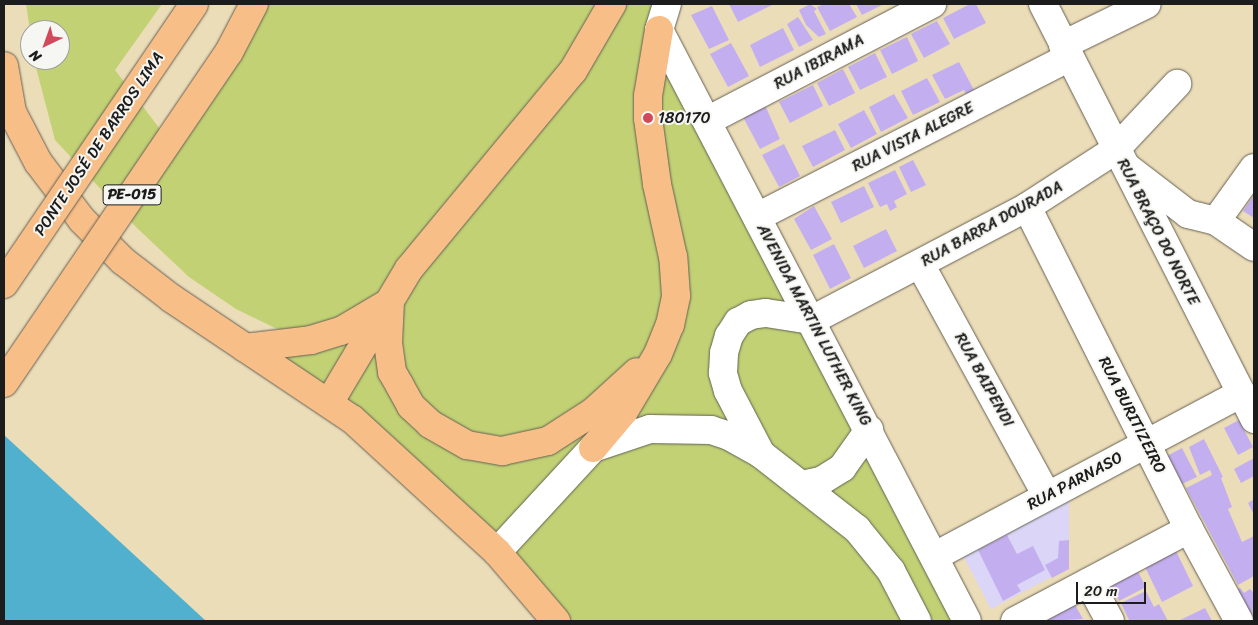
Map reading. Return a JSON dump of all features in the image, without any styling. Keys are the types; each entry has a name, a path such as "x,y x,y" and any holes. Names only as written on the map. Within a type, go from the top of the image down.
{"main road":[{"name":"PONTE JOSÉ DE BARROS LIMA","path":"4,284 194,4"},
{"name":"PE-015","path":"4,383 229,52 254,4"},
{"path":"329,402 409,269 573,71 612,4"},
{"path":"593,448 624,411 658,354 670,324 676,296 673,257 657,184 648,118 648,96 659,30"},
{"path":"4,66 16,120 38,162 82,220 123,262 170,298 352,419 497,552 556,621"},
{"path":"246,348 311,340 341,331 389,301"},
{"path":"389,301 388,343 392,372 411,406 452,437 485,450 522,449 561,435 593,412 658,354"}],"street":[{"path":"659,30 667,4"},
{"name":"RUA IBIRAMA","path":"707,121 932,4"},
{"name":"RUA BRAÇO DO NORTE","path":"1043,4 1119,157 1254,419"},
{"path":"1066,51 1147,4"},
{"name":"AVENIDA MARTIN LUTHER KING","path":"659,30 968,621"},
{"name":"RUA VISTA ALEGRE","path":"757,217 1066,51"},
{"name":"RUA BARRA DOURADA","path":"812,320 1119,157 1177,84"},
{"path":"1119,157 1188,214 1216,221 1254,247"},
{"path":"1216,221 1254,168"},
{"name":"RUA BURITIZEIRO","path":"1028,207 1189,529 1239,621"},
{"name":"RUA BAIPENDI","path":"920,264 1047,496"},
{"path":"761,454 728,391 723,374 729,336 738,322 751,315 766,313 812,320"},
{"name":"RUA PARNASO","path":"935,556 1241,393"},
{"path":"497,552 593,448 650,429 710,430 729,436 761,454 858,529 891,571 917,621"},
{"path":"802,485 821,481 842,468 869,430"},
{"path":"1015,621 1189,529"},
{"path":"1089,582 1110,621"}],"shaded area":[{"path":"1069,501 1069,568 991,609 962,554"}],"green space":[{"path":"26,4 162,4 115,70 176,150 257,4 608,4 391,297 612,4 667,4 659,30 967,621 556,621 497,552 245,348 302,341 236,309 189,277 137,228 55,140 37,70 70,70 70,20 28,20"}],"water":[{"path":"4,435 206,621 4,621"}],"building":[{"path":"729,4 771,4 772,5 738,22"},
{"path":"810,4 817,9 814,11 826,34 819,37 806,25 799,10"},
{"path":"824,4 849,4 857,17 830,31 817,7"},
{"path":"856,4 884,4 862,15"},
{"path":"970,4 976,4 986,23 954,39 943,18"},
{"path":"712,6 729,40 709,49 691,15"},
{"path":"798,17 813,40 799,47 787,24"},
{"path":"937,21 950,44 924,58 911,34"},
{"path":"783,28 794,50 760,67 750,45"},
{"path":"907,37 918,61 892,74 880,50"},
{"path":"731,43 749,76 728,87 710,54"},
{"path":"875,53 887,77 860,90 848,67"},
{"path":"959,62 974,90 966,94 964,90 945,99 932,75"},
{"path":"843,69 855,93 829,106 817,83"},
{"path":"927,78 940,102 913,115 901,91"},
{"path":"813,85 823,106 790,123 779,102"},
{"path":"894,94 908,118 881,132 869,107"},
{"path":"765,105 780,139 760,149 743,117"},
{"path":"864,110 877,134 851,148 838,124"},
{"path":"835,130 845,150 813,167 802,146"},
{"path":"784,144 800,176 779,187 762,155"},
{"path":"913,160 926,185 911,192 899,167"},
{"path":"895,170 907,194 894,201 897,207 890,211 887,204 880,207 868,183"},
{"path":"864,186 874,207 841,223 831,202"},
{"path":"1254,195 1254,218 1243,211"},
{"path":"814,206 832,239 811,250 794,219"},
{"path":"886,229 897,251 864,268 853,246"},
{"path":"834,244 851,278 830,289 813,255"},
{"path":"1239,420 1253,447 1238,455 1224,428"},
{"path":"1204,439 1223,477 1221,478 1232,507 1228,509 1242,542 1254,536 1254,576 1238,585 1186,488 1212,475 1210,470 1200,475 1189,447"},
{"path":"1182,448 1197,477 1180,485 1165,457"},
{"path":"1254,458 1254,476 1241,483 1234,469"},
{"path":"1254,499 1254,515 1248,503"},
{"path":"1007,535 1017,554 1033,546 1045,570 1017,585 1021,591 1003,601 978,550"},
{"path":"1069,540 1069,569 1052,578 1045,565 1058,558 1059,541"},
{"path":"1176,551 1193,586 1162,602 1145,567"},
{"path":"1136,568 1146,587 1119,601 1109,583"},
{"path":"1240,588 1244,593 1250,589 1254,593 1252,621 1234,591"},
{"path":"1146,591 1154,607 1159,604 1168,621 1126,621 1129,620 1121,603"},
{"path":"1074,603 1083,619 1047,621 1045,617"},
{"path":"1205,608 1212,621 1178,621"}],"place":[{"name":"180170","path":"648,118"}]}
